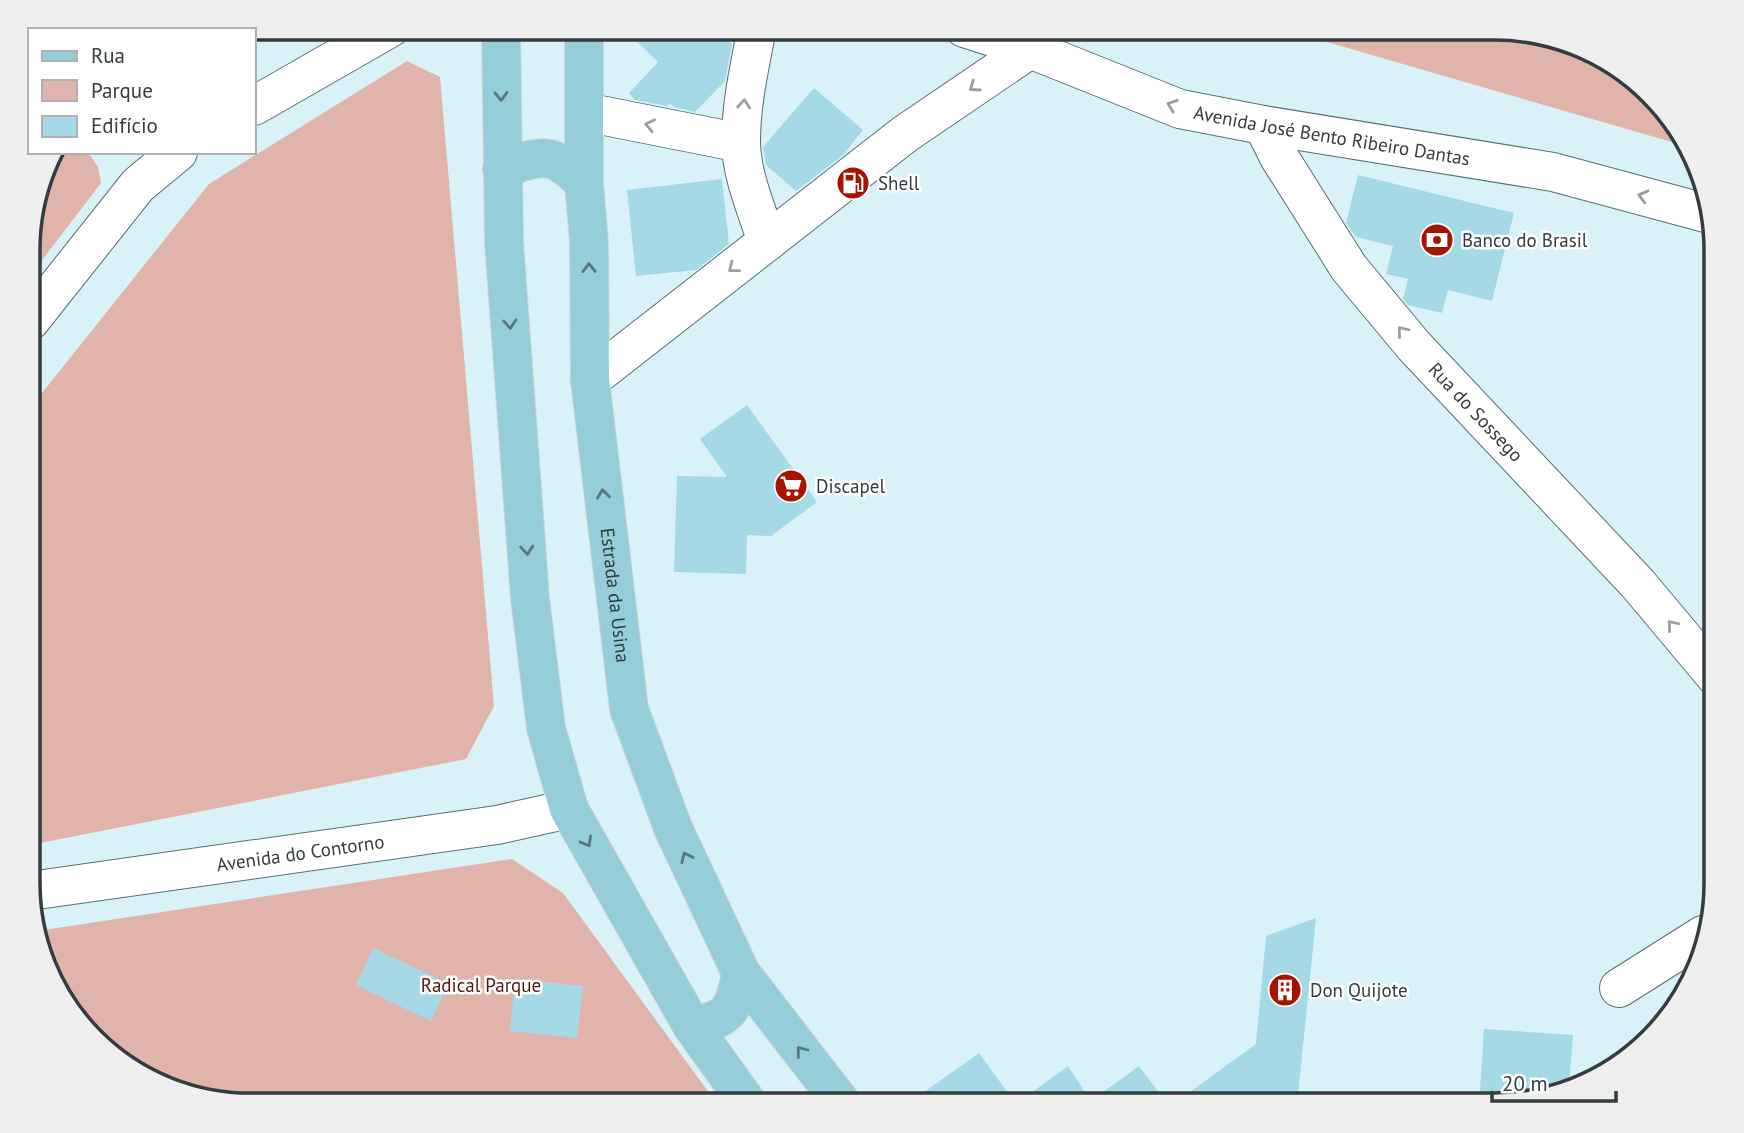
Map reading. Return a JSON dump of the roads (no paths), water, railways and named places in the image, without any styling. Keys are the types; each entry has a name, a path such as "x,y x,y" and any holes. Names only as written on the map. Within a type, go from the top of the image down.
{"main road":[{"path":"501,40 504,242 530,598 546,728 569,809 692,1026 740,1093"},
{"name":"Estrada da Usina","path":"584,40 584,183 589,242 590,380 629,709 673,828 741,973 834,1093"},
{"path":"502,169 531,158 550,158 564,164 584,183"},
{"path":"692,1026 713,1022 726,1014 736,1001 741,973"}],"street":[{"path":"256,105 369,40"},
{"path":"755,40 745,90 741,144 747,181 767,242"},
{"name":"Avenida José Bento Ribeiro Dantas","path":"1002,40 1180,109 1553,172 1700,212"},
{"path":"590,380 905,134 1030,49"},
{"path":"585,111 741,144"},
{"name":"Rua do Sossego","path":"1263,125 1279,157 1349,268 1414,346 1638,584 1703,662"},
{"path":"40,308 138,185 176,154"},
{"name":"Avenida do Contorno","path":"41,890 497,825 569,809"},
{"path":"1619,988 1696,939"}],"place":[{"name":"Shell","path":"853,183"},
{"name":"Banco do Brasil","path":"1437,240"},
{"name":"Discapel","path":"791,486"},
{"name":"Don Quijote","path":"1285,990"}],"park label":[{"name":"Radical Parque","path":"481,985"}]}
